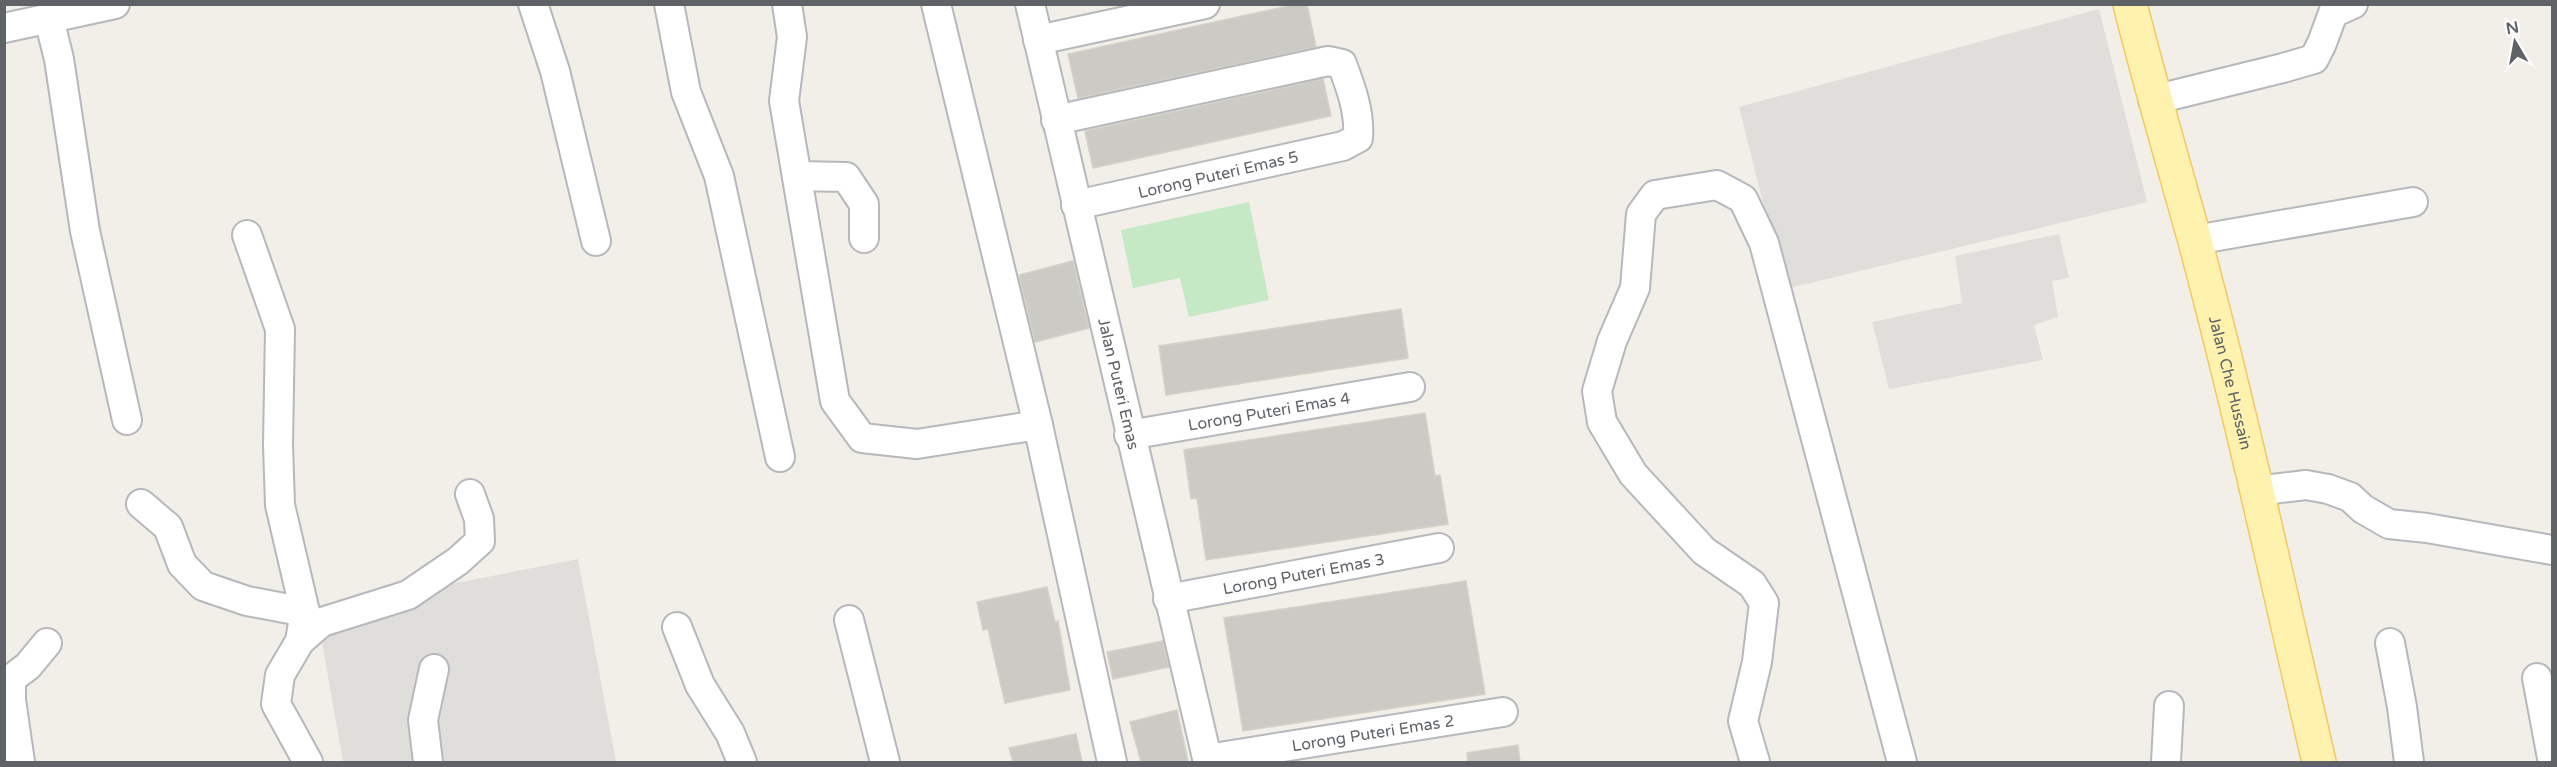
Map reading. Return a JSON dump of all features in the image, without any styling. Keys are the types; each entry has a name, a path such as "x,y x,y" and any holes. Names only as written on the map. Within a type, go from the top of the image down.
{"main road":[{"name":"Jalan Che Hussain","path":"2130,4 2153,100 2194,240 2256,491 2319,762"}],"street":[{"path":"14,19 49,18 115,4"},
{"path":"533,4 555,71 597,241"},
{"path":"669,4 686,92 719,176 780,457"},
{"path":"787,4 792,37 784,101 835,401 862,438 917,444 1038,425"},
{"path":"936,4 1038,425 1112,762"},
{"name":"Jalan Puteri Emas","path":"1030,4 1207,761"},
{"path":"1038,40 1206,4"},
{"path":"2153,100 2283,68 2314,58 2322,43 2332,13 2353,4"},
{"path":"49,18 59,59 85,231 127,420"},
{"name":"Lorong Puteri Emas 5","path":"1056,120 1328,61 1342,64 1352,90 1359,123 1358,138 1343,146 1076,205"},
{"path":"797,176 846,177 864,204 864,238"},
{"path":"1755,762 1743,721 1757,662 1764,603 1752,584 1704,551 1633,474 1602,422 1597,392 1612,341 1635,288 1641,214 1655,195 1718,185 1743,199 1764,243 1902,762"},
{"path":"2194,240 2413,202"},
{"path":"247,234 280,329 278,446 280,505 305,612 300,641"},
{"name":"Lorong Puteri Emas 4","path":"1129,435 1410,387"},
{"path":"2256,491 2306,485 2328,489 2350,497 2363,509 2389,524 2427,528 2553,550"},
{"path":"308,762 276,704 280,675 300,641 321,622 408,596 458,561 480,541 479,519 470,494"},
{"path":"141,504 168,527 182,564 202,586 247,601 305,612"},
{"name":"Lorong Puteri Emas 3","path":"1168,599 1439,548"},
{"path":"849,620 885,762"},
{"path":"677,627 700,685 730,733 742,762"},
{"path":"20,762 11,700 11,679 28,666 47,643"},
{"path":"2390,643 2409,762"},
{"path":"428,762 423,720 434,669"},
{"path":"2537,678 2553,758"},
{"path":"2166,762 2169,706"},
{"name":"Lorong Puteri Emas 2","path":"1207,761 1503,712"}],"shaded area":[{"path":"2099,9 2147,202 1785,289 1739,107"},
{"path":"2059,234 2069,278 2052,281 2058,317 2034,325 2043,360 1889,389 1872,322 1962,303 1955,256"},
{"path":"578,559 616,762 343,762 320,631 434,595 446,585"}],"green space":[{"path":"1249,202 1269,300 1189,317 1180,278 1133,288 1121,230"}],"building":[{"path":"1297,4 1307,4 1316,47 1078,98 1068,54"},
{"path":"1323,79 1331,116 1093,168 1085,131"},
{"path":"1073,261 1089,328 1035,342 1019,275"},
{"path":"1401,309 1408,358 1166,395 1159,346"},
{"path":"1425,413 1435,476 1440,475 1448,524 1206,560 1197,498 1191,499 1184,450"},
{"path":"1466,581 1485,694 1243,731 1224,618"},
{"path":"1047,587 1055,622 1058,621 1070,690 1005,703 988,629 983,630 977,602"},
{"path":"1163,641 1169,667 1113,679 1107,652"},
{"path":"1177,710 1188,762 1141,762 1130,722"},
{"path":"1076,734 1082,762 1013,762 1009,748"},
{"path":"1518,745 1520,762 1468,762 1467,753"}]}
